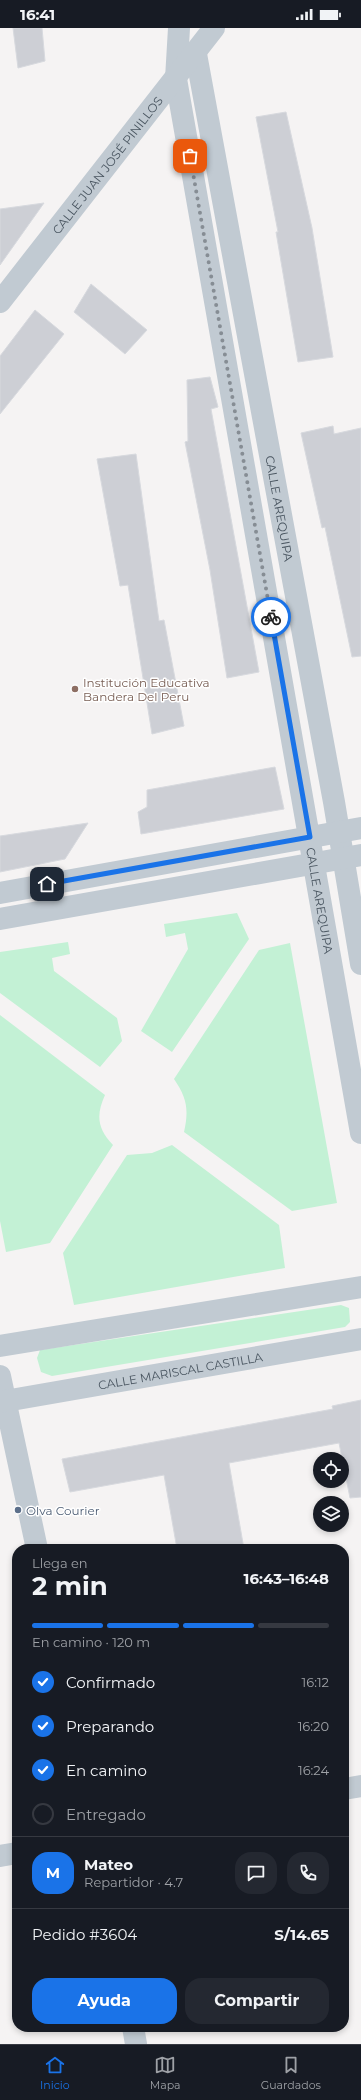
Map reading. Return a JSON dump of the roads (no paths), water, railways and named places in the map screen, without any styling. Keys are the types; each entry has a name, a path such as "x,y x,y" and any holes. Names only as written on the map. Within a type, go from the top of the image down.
{"street":[{"name":"CALLE AREQUIPA","path":"179,28 176,79 361,1134"},
{"name":"CALLE JUAN JOSÉ PINILLOS","path":"0,302 196,54 214,28"},
{"name":"CALLE AREQUIPA","path":"196,54 339,832 352,856 361,964"},
{"path":"0,893 361,828"},
{"path":"0,919 352,856"},
{"path":"0,1346 361,1287"},
{"name":"CALLE MARISCAL CASTILLA","path":"2,1402 361,1339"},
{"path":"0,1376 2,1402 36,1544"},
{"path":"349,1788 361,1786"},
{"path":"0,1856 12,1854"},
{"path":"134,2032 136,2044"}],"place":[{"name":"Institución Educativa Bandera Del Peru","path":"75,689"},
{"name":"Olva Courier","path":"18,1510"}]}
